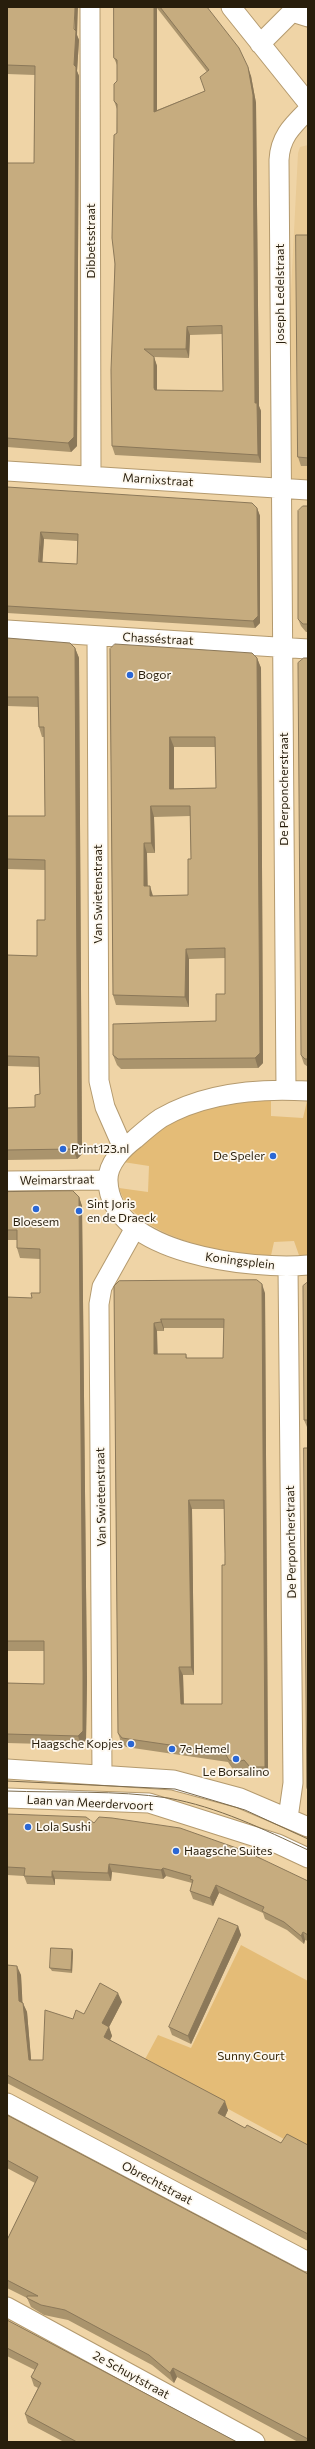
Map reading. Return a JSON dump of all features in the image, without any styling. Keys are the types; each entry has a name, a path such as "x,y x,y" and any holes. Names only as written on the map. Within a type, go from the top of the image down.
{"street":[{"name":"Dibbetsstraat","path":"90,7 91,476"},
{"path":"231,7 308,103"},
{"path":"260,44 298,12"},
{"name":"Joseph Ledelstraat","path":"281,488 280,149 288,129 308,110"},
{"name":"Marnixstraat","path":"7,471 308,490"},
{"name":"De Perponcherstraat","path":"281,488 284,647 286,1090"},
{"name":"Chasséstraat","path":"7,630 308,649"},
{"name":"Van Swietenstraat","path":"97,636 99,1081 106,1107 124,1148"},
{"path":"107,1180 110,1169 124,1148 160,1118 195,1102 241,1093 286,1090 308,1091"},
{"name":"Weimarstraat","path":"7,1181 107,1180"},
{"name":"Koningsplein","path":"107,1180 111,1198 118,1211 135,1228 164,1243 203,1257 288,1267 308,1265"},
{"name":"Van Swietenstraat","path":"102,1774 99,1304 102,1287 135,1228"},
{"name":"De Perponcherstraat","path":"288,1267 293,1783 288,1818"},
{"path":"7,1769 150,1777 202,1786 240,1798 308,1827"},
{"name":"Laan van Meerdervoort","path":"7,1798 148,1803 278,1844 308,1858"},
{"name":"Obrechtstraat","path":"7,2103 308,2262"},
{"name":"2e Schuytstraat","path":"7,2307 255,2442"}],"shaded area":[{"path":"308,145 308,489 281,488 298,153 300,147"}],"green space":[{"path":"271,1097 271,1116 303,1118 308,1097 308,1258 300,1258 294,1241 274,1242 270,1260 206,1247 183,1240 162,1231 143,1219 128,1205 119,1188 148,1192 149,1166 123,1162 135,1145 177,1118 214,1105"},
{"name":"Sunny Court","path":"241,1945 308,1981 308,2152 143,2063 158,2035 191,2048"}],"building":[{"path":"7,7 75,7 74,437 68,443 7,438 7,163 34,163 35,66 7,65"},
{"path":"114,7 154,7 154,112 205,91 200,77 209,70 160,7 207,7 239,48 248,67 253,95 255,403 257,403 258,455 112,446 111,370 115,264 112,238 114,135 117,133 117,104 114,101 114,84 117,81 117,60 114,58","holes":["222,326 223,391 155,390 154,357 144,349 186,349 187,327"]},
{"path":"296,235 308,235 308,458 298,457"},
{"path":"7,487 252,503 257,508 258,616 253,621 7,606","holes":["41,532 78,534 77,564 39,562"]},
{"path":"303,506 308,506 308,624 303,624 298,619 298,511"},
{"path":"7,638 70,643 75,648 78,1144 73,1149 7,1150 7,1108 35,1107 35,1095 40,1094 39,1057 7,1056 7,955 37,956 37,920 45,920 45,860 7,859 7,816 45,816 44,727 39,727 38,697 7,697"},
{"path":"115,644 252,653 257,658 260,1053 255,1058 118,1059 113,1055 113,1024 216,1021 216,994 225,994 225,948 186,949 185,997 113,995 110,649","holes":["170,737 215,737 216,788 170,789","151,806 190,806 191,859 188,859 188,895 150,896 150,886 144,886 144,843 151,843"]},
{"path":"304,658 308,658 308,1059 305,1059 301,1055 298,663"},
{"path":"73,1191 79,1197 83,1731 78,1736 7,1734 7,1683 44,1684 44,1641 7,1641 7,1297 32,1298 31,1293 40,1293 40,1249 17,1248 17,1230 7,1230 7,1192"},
{"path":"257,1280 262,1284 265,1767 250,1767 244,1760 237,1762 229,1760 225,1753 122,1738 118,1733 114,1286 119,1281","holes":["161,1319 224,1319 223,1358 186,1358 186,1354 154,1354 154,1323 161,1322","189,1500 224,1500 225,1565 222,1565 222,1704 181,1704 179,1667 191,1667"]},
{"path":"308,1282 308,1420 304,1420 303,1286"},
{"path":"304,1448 308,1448 308,1791 307,1788"},
{"path":"7,1814 86,1817 94,1823 99,1817 112,1818 180,1828 245,1851 308,1881 308,1935 303,1932 301,1936 284,1922 262,1911 264,1907 216,1885 210,1898 190,1891 193,1880 190,1879 191,1876 163,1868 161,1870 109,1864 108,1873 52,1871 52,1877 24,1876 25,1868 7,1867"},
{"path":"219,1918 238,1926 188,2036 169,2027"},
{"path":"51,1948 72,1949 71,1970 50,1968"},
{"path":"7,1965 17,1966 19,2001 23,2003 29,2060 43,2060 45,2010 73,2019 76,2010 84,2014 100,1983 118,1993 102,2023 109,2027 104,2037 225,2101 218,2113 245,2128 247,2125 281,2143 287,2134 308,2145 308,2234 7,2075"},
{"path":"7,2115 308,2274 308,2439 173,2368 170,2373 149,2355 65,2310 41,2305 27,2298 27,2296 38,2296 7,2280 7,2240 38,2177 7,2160"},
{"path":"7,2320 237,2442 77,2442 25,2414 41,2383 31,2377 38,2364 7,2348"}],"tram line":[{"path":"7,1781 175,1789 245,1810 308,1839"},
{"path":"7,1791 108,1793 149,1795 168,1798 187,1802 222,1813 308,1850"}],"place":[{"name":"Bogor","path":"130,675"},
{"name":"Print123.nl","path":"63,1149"},
{"name":"De Speler","path":"273,1156"},
{"name":"Bloesem","path":"36,1209"},
{"name":"Sint Joris en de Draeck","path":"79,1211"},
{"name":"Haagsche Kopjes","path":"131,1744"},
{"name":"7e Hemel","path":"172,1749"},
{"name":"Le Borsalino","path":"236,1759"},
{"name":"Lola Sushi","path":"28,1827"},
{"name":"Haagsche Suites","path":"176,1851"}]}
